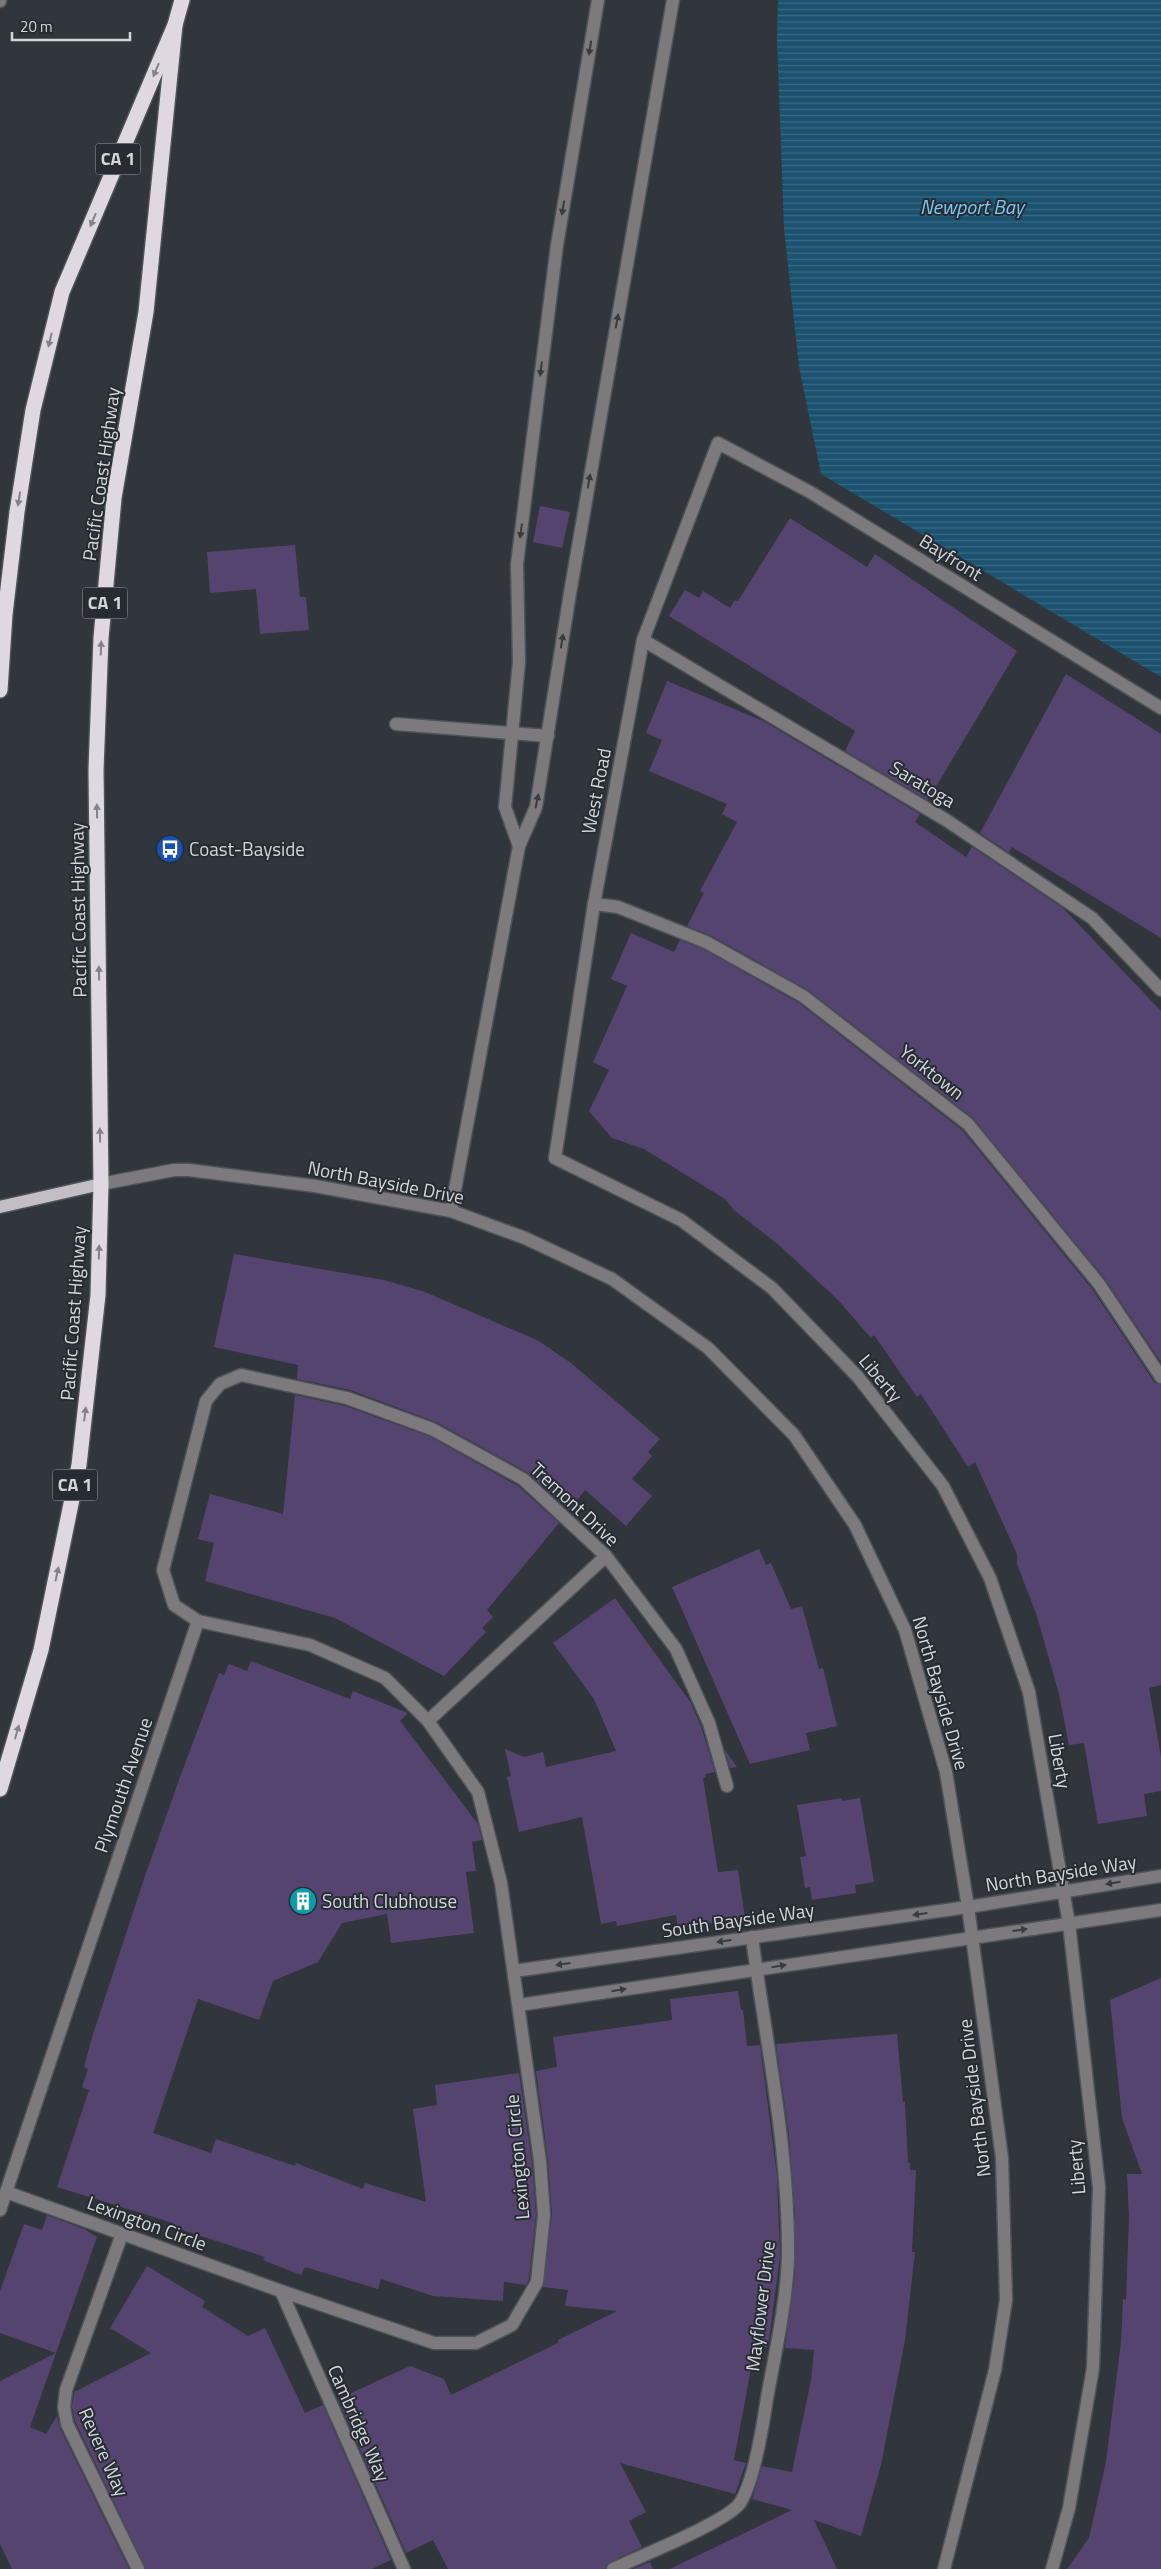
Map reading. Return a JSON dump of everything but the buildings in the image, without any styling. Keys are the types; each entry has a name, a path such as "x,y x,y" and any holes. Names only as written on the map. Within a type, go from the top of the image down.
{"highway":[{"name":"Pacific Coast Highway","path":"0,690 2,614 17,512 33,410 62,292 175,25 182,0"},
{"name":"Pacific Coast Highway","path":"0,1789 41,1650 79,1465 98,1295 101,1184 96,770 102,638 114,498 146,312 175,25"}],"main road":[{"path":"0,1207 101,1184"}],"street":[{"path":"519,846 505,806 519,662 516,564 557,245 598,0"},
{"path":"451,1211 519,846 536,807 570,593 673,0"},
{"name":"West Road","path":"555,1158 594,904 643,640 718,443"},
{"name":"Bayfront","path":"718,443 810,492 1161,708"},
{"name":"Saratoga","path":"643,640 979,841 1092,918 1161,990"},
{"path":"396,724 548,736"},
{"name":"Yorktown","path":"594,904 618,907 706,942 803,996 968,1124 1099,1284 1161,1377"},
{"name":"Liberty","path":"555,1158 681,1220 772,1288 858,1377 943,1486 990,1578 1029,1692 1069,1924 1098,2187 1093,2368 1069,2508 1052,2569"},
{"name":"North Bayside Drive","path":"101,1184 174,1170 189,1170 315,1186 451,1211 525,1238 612,1279 708,1348 794,1435 855,1525 906,1630 946,1772 968,1907 1002,2158 1006,2300 995,2370 944,2569"},
{"name":"Tremont Drive","path":"198,1621 174,1605 163,1570 206,1401 220,1384 241,1375 347,1398 432,1429 523,1478 606,1556 676,1649 709,1723 727,1786"},
{"path":"428,1721 606,1556"},
{"name":"Lexington Circle","path":"6,2192 281,2291 434,2343 476,2343 512,2325 537,2282 544,2215 540,2161 501,1883 478,1792 428,1721 384,1678 310,1645 198,1621"},
{"name":"Plymouth Avenue","path":"0,2210 198,1621"},
{"name":"North Bayside Way","path":"968,1907 1161,1876"},
{"name":"South Bayside Way","path":"514,1971 968,1907"},
{"path":"519,2005 1161,1910"},
{"name":"Mayflower Drive","path":"613,2569 723,2518 739,2504 750,2478 764,2417 778,2335 788,2258 786,2184 779,2110 752,1937"},
{"name":"Revere Way","path":"122,2234 66,2390 64,2407 67,2424 138,2569"},
{"name":"Cambridge Way","path":"281,2291 404,2569"}],"water":[{"name":"Newport Bay","path":"778,0 1161,0 1161,677 821,474 799,367 784,228 777,38"}],"place":[{"name":"Coast-Bayside","path":"170,849"},
{"name":"South Clubhouse","path":"303,1901"}]}
